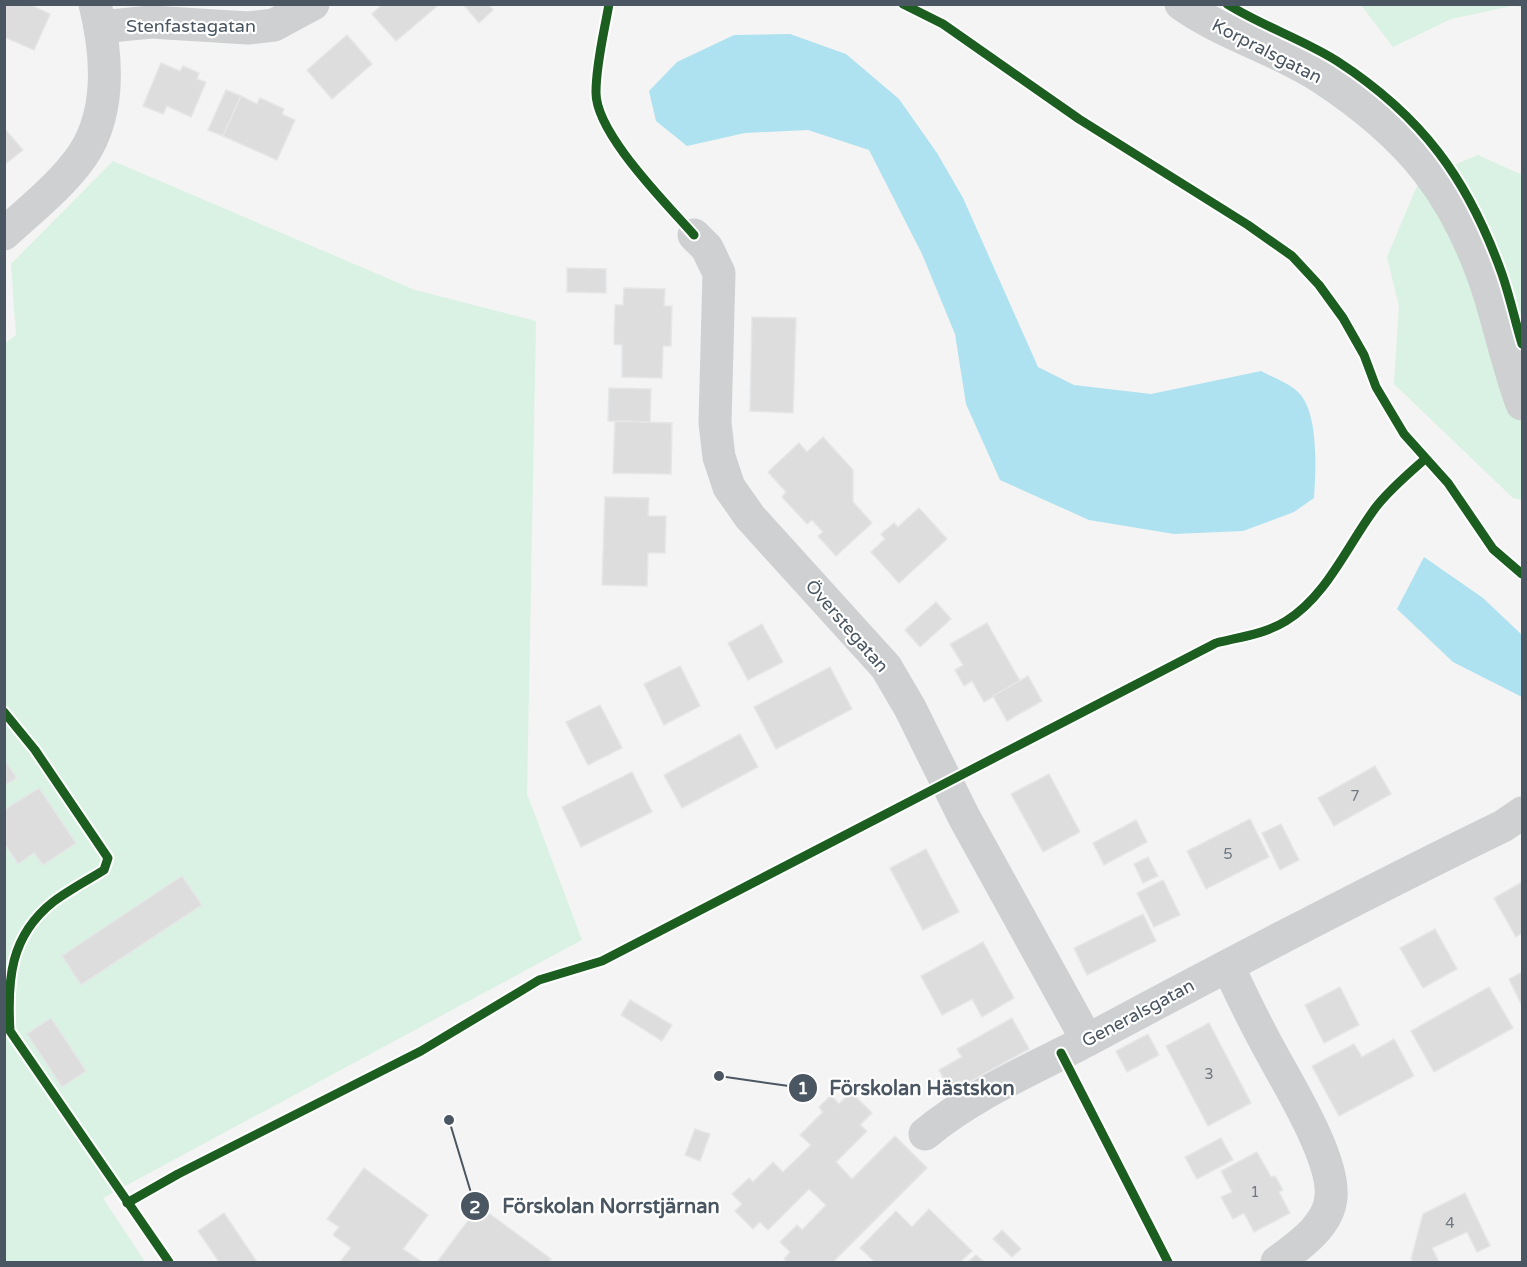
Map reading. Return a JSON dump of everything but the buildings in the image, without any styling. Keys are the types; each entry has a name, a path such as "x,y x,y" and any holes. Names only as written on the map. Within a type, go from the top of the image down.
{"street":[{"name":"Stenfastagatan","path":"98,16 248,28 274,25 313,4"},
{"name":"Korpralsgatan","path":"1181,4 1215,25 1293,61 1322,78 1380,122 1429,170 1454,207 1478,262 1522,404"},
{"path":"4,234 60,182 83,154 104,99 105,68 98,16"},
{"name":"Överstegatan","path":"694,236 707,248 719,273 715,423 719,457 729,488 750,517 886,667 910,708 964,817 1087,1040"},
{"name":"Generalsgatan","path":"925,1134 949,1114 976,1097 1503,826 1522,813"},
{"path":"1228,966 1249,1011 1314,1134 1329,1175 1332,1198 1322,1221 1303,1242 1276,1263"}],"green space":[{"path":"1522,4 1522,9 1517,5 1451,19 1393,47 1361,5"},
{"path":"1478,155 1522,175 1522,500 1513,498 1394,384 1399,306 1387,257 1420,179"},
{"path":"113,161 415,290 536,321 527,794 582,940 103,1198 145,1262 5,1262 4,344 16,335 11,264"}],"water":[{"path":"790,34 846,54 899,99 937,153 963,198 1038,367 1074,385 1151,394 1261,371 1290,386 1305,401 1310,413 1315,442 1314,498 1294,512 1243,531 1174,534 1089,520 1000,480 966,404 955,334 922,254 869,150 808,130 745,133 687,146 656,121 649,91 677,62 734,35"},
{"path":"1424,557 1483,598 1522,635 1522,697 1453,662 1397,609"}],"cycle path":[{"path":"609,4 597,71 596,92 599,109 619,147 634,167 694,235"},
{"path":"903,4 943,24 1079,119 1248,225 1292,256 1319,285 1343,318 1364,355 1376,387 1404,434 1448,483 1493,549 1522,574"},
{"path":"1227,4 1337,61 1394,104 1439,152 1474,208 1489,240 1508,291 1522,344"},
{"path":"127,1203 178,1174 421,1051 539,980 602,961 1216,643 1261,632 1286,621 1313,598 1325,584 1381,500 1425,459"},
{"path":"4,712 35,750 108,858 104,870 53,902 28,929 14,960 9,994 10,1031 169,1262"},
{"path":"1061,1053 1168,1262"}],"place":[{"name":"Förskolan Hästskon","path":"719,1076"},
{"name":"Förskolan Norrstjärnan","path":"449,1120"}]}
